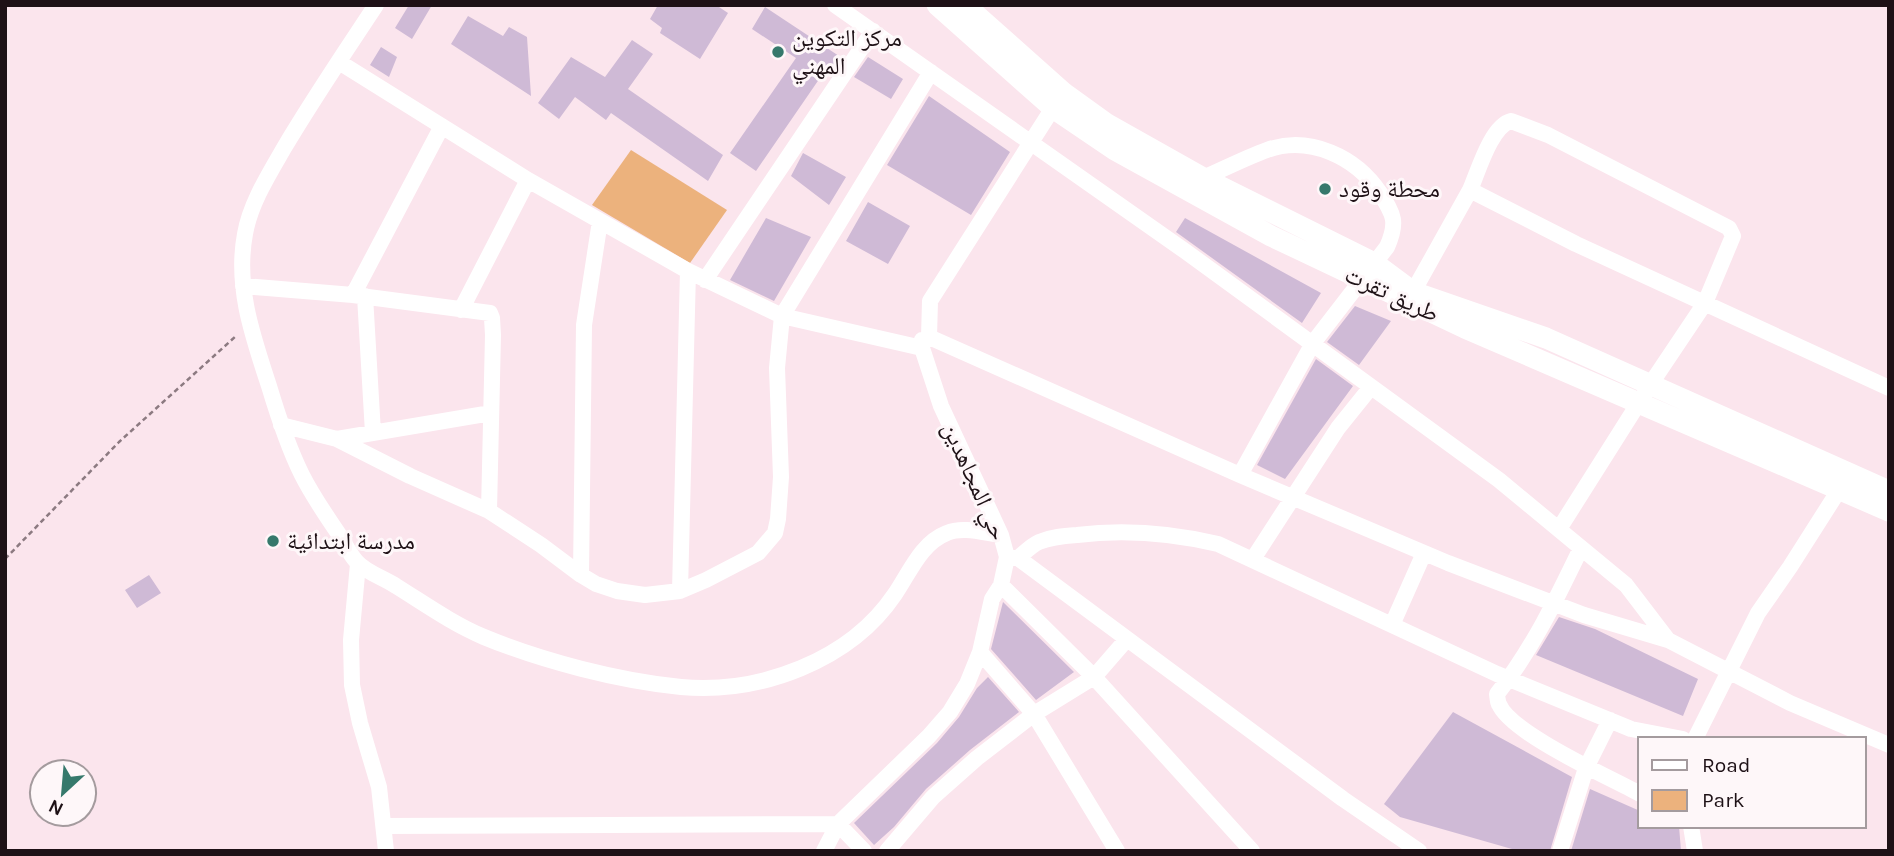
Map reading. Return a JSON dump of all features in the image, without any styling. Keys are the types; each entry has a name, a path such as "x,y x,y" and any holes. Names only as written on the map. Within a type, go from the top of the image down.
{"main road":[{"name":"طريق تقرت","path":"937,5 1115,150 1374,264 1413,292 1546,338 1889,491"},
{"name":"طريق تقرت","path":"965,5 1058,101"},
{"name":"طريق تقرت","path":"1195,184 1270,236 1360,280 1889,511"}],"street":[{"path":"376,5 303,117 258,197 245,233 243,286 249,324 281,425 301,474 358,564 433,610 482,636 525,651 648,683 721,687 797,670 829,655 854,639 887,605 924,549 946,533 961,530 1001,535"},
{"path":"835,5 1313,343 1499,480 1626,585 1668,640"},
{"path":"705,280 873,32"},
{"path":"339,62 528,180 688,271 782,316 925,342 1424,553 1584,615 1668,640 1790,703 1885,744"},
{"path":"281,425 337,439 421,482 489,511 581,575 596,584 617,591 645,595 680,591 758,552 775,533 780,477 777,368 782,316 932,72"},
{"name":"حي المجاهدين","path":"824,851 838,824 929,736 950,712 967,684 980,652 992,600 1013,558 941,406 925,342 930,301 1058,101"},
{"path":"1413,292 1470,190 1494,136 1505,123 1511,121 1548,135 1728,228 1733,236 1705,303 1650,384 1559,530"},
{"path":"373,433 359,295 442,126"},
{"path":"1195,184 1270,149 1299,146 1330,152 1345,158 1362,170 1394,217 1391,239 1313,343 1240,475"},
{"path":"461,310 528,180"},
{"path":"1470,190 1576,244 1889,388"},
{"path":"581,575 584,325 600,221"},
{"path":"680,591 688,271"},
{"path":"243,286 359,295 490,313 489,511"},
{"path":"1253,559 1338,428 1371,387"},
{"path":"337,439 491,413"},
{"path":"1696,737 1758,613 1839,490"},
{"path":"1419,851 1343,799 1013,558 1037,542 1054,537 1101,532 1183,536 1218,544 1509,679 1631,729 1673,737"},
{"path":"1581,548 1554,603 1509,679 1497,694 1499,704 1504,713 1527,732 1586,768 1638,793"},
{"path":"1392,625 1424,553"},
{"path":"358,564 351,640 352,685 379,787 386,851"},
{"path":"1001,585 1094,677 1252,851"},
{"path":"887,851 933,797 977,758 1034,714 1094,677 1127,639"},
{"path":"980,652 1034,714 1117,851"},
{"path":"1560,851 1586,768 1610,720"},
{"path":"1866,743 1885,744"},
{"path":"384,826 838,824 864,851"},
{"path":"1691,828 1695,851"}],"path":[{"path":"5,559 119,442 249,324"}],"green space":[{"path":"631,150 727,210 690,263 592,205"}],"building":[{"path":"409,5 432,5 412,39 395,28"},
{"path":"658,5 716,5 728,13 700,59 660,33 662,28 650,19"},
{"path":"765,7 839,56 825,77 822,75 756,171 730,153 796,58 752,29"},
{"path":"468,16 503,36 509,27 527,37 531,96 451,44"},
{"path":"632,40 653,54 628,89 723,155 708,181 611,113 606,120 575,97 559,119 538,103 571,57 605,77"},
{"path":"381,47 397,57 389,77 370,65"},
{"path":"868,57 903,79 891,99 854,77"},
{"path":"929,96 1010,152 971,215 887,165"},
{"path":"803,153 846,177 829,205 791,176"},
{"path":"868,202 910,226 888,264 846,241"},
{"path":"766,218 811,237 774,301 730,280"},
{"path":"1185,218 1321,293 1302,323 1176,232"},
{"path":"1355,306 1391,321 1359,365 1327,342"},
{"path":"1316,359 1353,386 1285,479 1257,465"},
{"path":"149,575 161,593 137,608 125,590"},
{"path":"1003,602 1074,672 1036,700 991,649"},
{"path":"1559,617 1595,629 1698,679 1683,716 1536,655"},
{"path":"988,677 1019,712 926,789 894,827 874,845 854,823 937,743"},
{"path":"1453,712 1572,777 1550,851 1519,851 1400,817 1384,804"},
{"path":"1590,789 1638,810 1638,828 1679,828 1681,851 1571,851"}],"place":[{"name":"مركز التكوين المهني","path":"778,52"},
{"name":"محطة وقود","path":"1325,189"},
{"name":"مدرسة ابتدائية","path":"273,541"}]}
